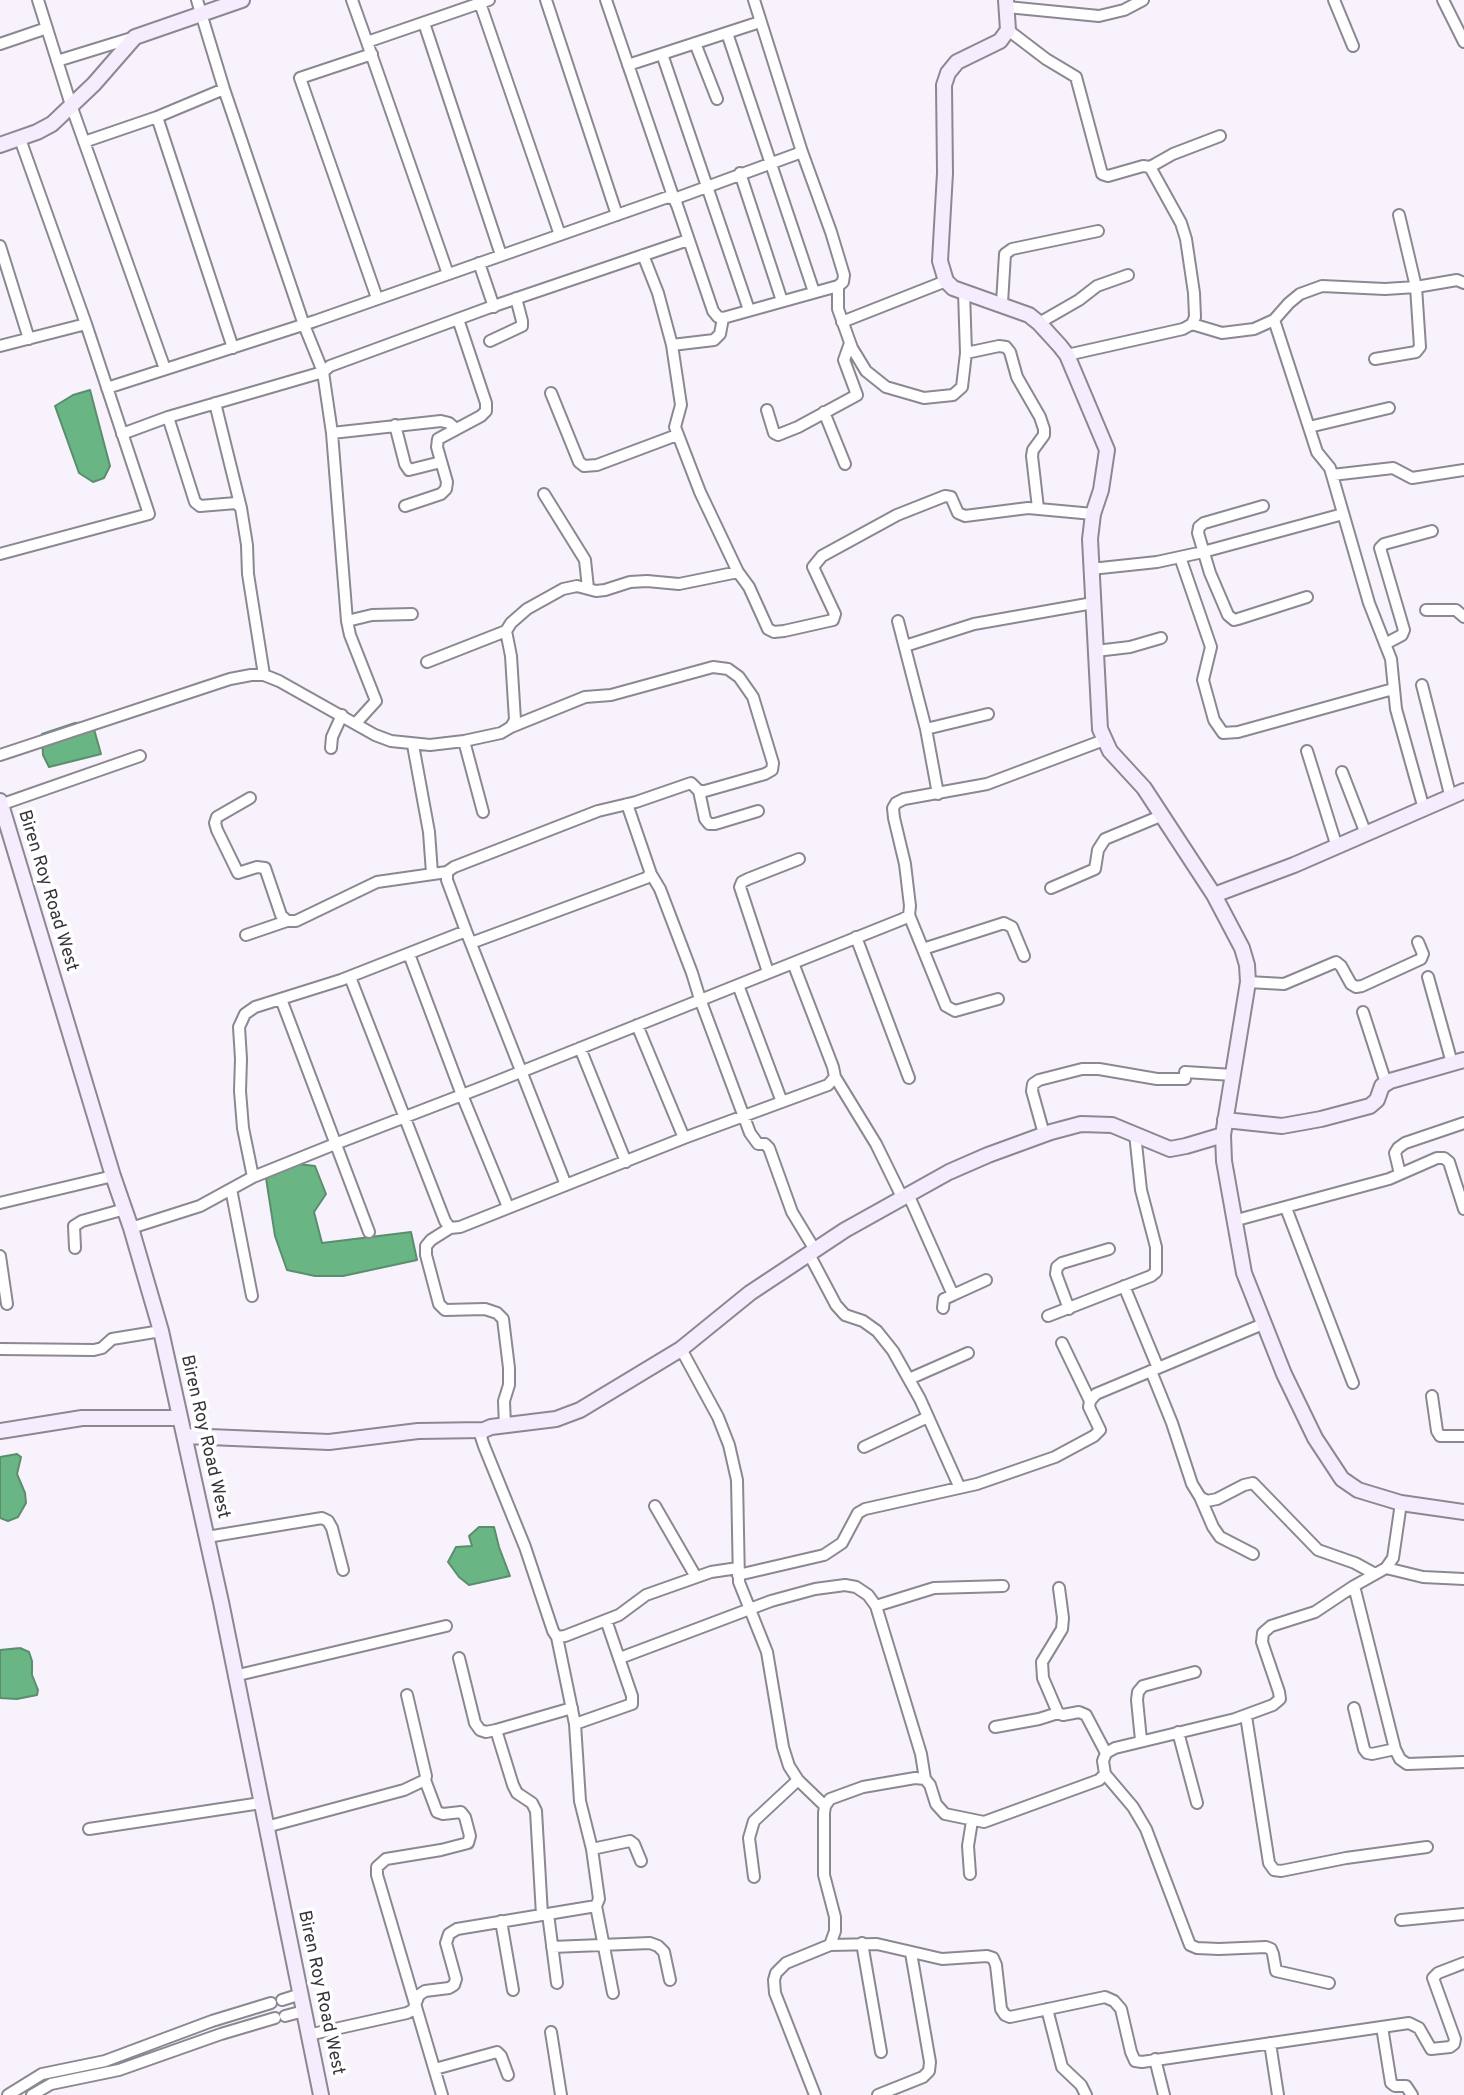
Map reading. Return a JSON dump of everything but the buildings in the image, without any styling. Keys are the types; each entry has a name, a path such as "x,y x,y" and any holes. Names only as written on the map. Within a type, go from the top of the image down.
{"street":[{"path":"38,0 71,105 165,369"},
{"path":"57,61 135,37 200,6 242,0"},
{"path":"352,0 448,274"},
{"path":"546,0 617,215"},
{"path":"606,0 713,310 718,317 723,318 838,286 843,282 844,275 754,0"},
{"path":"1143,0 1124,10 1099,16 1006,4 1008,30 1000,41 957,62 947,73 944,85 945,173 940,261 946,281 953,288 1002,303 1040,323 1067,355 1107,450 1090,539 1100,729 1110,751 1144,788 1214,895 1242,948 1247,965 1248,982 1223,1135 1224,1161 1244,1273 1263,1324 1315,1438 1342,1479 1358,1490 1401,1503 1464,1512"},
{"path":"1334,0 1353,46"},
{"path":"1443,0 1464,42"},
{"path":"367,42 485,2 560,235"},
{"path":"200,6 224,89 304,325 323,372 332,433 347,621 376,701 356,723"},
{"path":"628,65 760,22"},
{"path":"424,23 502,255"},
{"path":"0,44 47,28"},
{"path":"1008,30 1076,77 1102,174 1108,176 1143,166 1150,167 1173,154 1220,136"},
{"path":"727,33 814,292"},
{"path":"0,145 52,124 94,84 135,37"},
{"path":"695,43 717,99"},
{"path":"372,54 300,78 377,298"},
{"path":"662,54 749,310"},
{"path":"84,142 157,117 224,89"},
{"path":"157,117 233,348"},
{"path":"0,554 149,514 86,324 20,139"},
{"path":"107,388 304,325 668,197 674,199 802,152"},
{"path":"1067,355 1183,329 1192,324 1195,317 1194,293 1186,239 1150,167"},
{"path":"740,173 782,301"},
{"path":"1376,359 1419,350 1416,287 1399,215"},
{"path":"1002,303 1005,254 1012,249 1098,231"},
{"path":"122,434 168,417 323,372 330,366 516,298 688,240"},
{"path":"0,246 29,339"},
{"path":"643,255 672,345 681,405 675,427 677,435 700,492 738,572 750,586 768,629 774,632 784,631 833,620 835,614 813,567 827,553 897,516 945,496 951,497 958,513 965,516 1038,508 1093,514"},
{"path":"479,263 494,307"},
{"path":"1040,323 1097,286 1128,275"},
{"path":"1192,324 1222,333 1254,329 1274,320 1300,294 1322,286 1385,289 1457,280 1464,283"},
{"path":"842,322 946,281"},
{"path":"838,286 838,310 850,343 866,371 886,387 924,398 939,398 958,392 962,387 966,353 964,292"},
{"path":"490,341 522,326 516,298"},
{"path":"672,345 714,340 720,334 723,318"},
{"path":"405,506 441,494 446,489 437,447 438,439 486,411 486,403 458,319"},
{"path":"1274,320 1317,452 1332,475 1375,620 1394,673 1393,690 1424,809"},
{"path":"0,346 86,324"},
{"path":"767,410 772,429 778,435 857,394 844,360 850,343"},
{"path":"966,353 999,346 1006,347 1010,352 1017,377 1044,429 1044,435 1033,450 1032,456 1038,508"},
{"path":"551,393 579,462 584,466 597,465 677,435"},
{"path":"215,403 241,508 247,545 248,575 264,675"},
{"path":"1309,427 1390,408"},
{"path":"824,412 845,464"},
{"path":"168,417 195,502 200,506 236,503 241,508"},
{"path":"332,433 441,421 456,429"},
{"path":"395,425 409,470 441,462"},
{"path":"1332,475 1393,468 1412,478 1464,471"},
{"path":"544,494 584,560 588,588"},
{"path":"1263,506 1204,523 1199,527 1198,533 1212,579 1231,618 1238,619 1307,597"},
{"path":"1091,569 1203,552 1343,514"},
{"path":"1385,644 1402,635 1404,630 1380,548 1384,544 1432,531"},
{"path":"1180,557 1211,647 1203,680 1213,720 1223,733 1238,732 1393,690"},
{"path":"511,727 515,720 511,656 506,631 510,623 547,596 577,586 596,591 630,582 679,584 738,572"},
{"path":"905,646 974,624 1093,603"},
{"path":"1426,610 1457,610 1464,617"},
{"path":"347,621 372,615 412,614"},
{"path":"898,621 926,729 938,794"},
{"path":"427,662 506,631"},
{"path":"1096,651 1130,648 1161,638"},
{"path":"0,755 251,675 264,675 375,735 414,745 464,741 501,733 586,697 611,695 713,667 727,669 749,688 774,763 772,770 765,774 699,791"},
{"path":"1214,895 1265,877 1457,795 1422,685"},
{"path":"926,729 988,714"},
{"path":"331,748 332,737 342,715"},
{"path":"998,999 955,1011 946,1006 909,915 908,890 893,808 904,799 987,784 1017,775 1104,740"},
{"path":"464,741 483,812"},
{"path":"414,745 429,832 432,873"},
{"path":"1307,751 1337,847"},
{"path":"0,803 140,756"},
{"path":"1342,772 1366,834"},
{"path":"246,935 286,921 296,921 377,882 447,872 598,811 691,783 699,791 705,819 709,824 758,811"},
{"path":"250,798 217,817 217,830 238,873 257,867 265,868 281,915 286,921"},
{"name":"Biren Roy Road West","path":"0,803 161,1331 207,1537 321,2095"},
{"path":"627,804 651,874 688,961 753,1140 769,1148 792,1212 836,1304 845,1315 863,1321 877,1331 893,1351 929,1417 959,1486"},
{"path":"1052,888 1095,869 1098,850 1105,839 1163,815"},
{"path":"768,972 740,887 742,882 799,859"},
{"path":"447,872 447,880 566,1185"},
{"path":"471,943 651,874"},
{"path":"131,1228 200,1206 253,1177 404,1119 909,915"},
{"path":"923,949 1003,923 1012,927 1024,956"},
{"path":"253,1177 243,1128 240,1091 239,1027 245,1014 255,1007 350,977 467,932"},
{"path":"856,937 909,1078"},
{"path":"1248,982 1284,984 1336,962 1351,984 1362,986 1421,959 1423,954 1418,942"},
{"path":"409,954 508,1208"},
{"path":"793,963 835,1077 905,1196 953,1295"},
{"path":"350,977 445,1222 450,1228"},
{"path":"1225,1120 1282,1126 1321,1119 1370,1106 1377,1100 1386,1083 1458,1061 1428,977"},
{"path":"738,985 782,1102"},
{"path":"281,999 369,1232"},
{"path":"1363,1012 1386,1083"},
{"path":"638,1025 684,1138"},
{"path":"580,1048 626,1162"},
{"path":"1044,1135 1032,1091 1033,1084 1039,1080 1082,1069 1098,1069 1157,1079 1185,1079 1185,1072 1233,1074"},
{"path":"505,1426 503,1401 509,1385 509,1368 503,1320 497,1313 485,1309 454,1311 445,1310 439,1304 426,1255 426,1246 430,1240 450,1228 460,1227 684,1138 828,1085 835,1077"},
{"path":"1400,1174 1395,1153 1398,1148 1405,1143 1464,1123"},
{"path":"184,1436 329,1442 418,1431 484,1430 556,1419 580,1410 681,1349 750,1293 812,1252 905,1196 958,1168 1044,1135 1082,1124 1112,1125 1164,1147 1176,1149 1223,1135"},
{"path":"1048,1316 1151,1276 1157,1268 1155,1241 1139,1180 1135,1134"},
{"path":"1233,1220 1389,1179 1437,1158 1444,1158 1448,1162 1464,1209"},
{"path":"0,1203 113,1176"},
{"path":"231,1189 252,1296"},
{"path":"1286,1208 1353,1382"},
{"path":"75,1248 74,1226 125,1209"},
{"path":"1069,1309 1056,1274 1057,1267 1062,1263 1109,1249"},
{"path":"0,1256 7,1304"},
{"path":"943,1308 944,1299 986,1280"},
{"path":"1124,1286 1192,1484 1220,1537 1253,1554"},
{"path":"1090,1401 1096,1394 1263,1324"},
{"path":"0,1349 94,1350 100,1349 112,1339 161,1331"},
{"path":"557,1637 606,1620 628,1609 646,1595 711,1572 738,1571 824,1555 842,1543 858,1513 865,1509 977,1484 1055,1457 1094,1436 1100,1430 1089,1406 1090,1401 1062,1343"},
{"path":"681,1349 718,1417 729,1445 737,1480 740,1532 738,1571 742,1591 767,1653 783,1747 789,1766 798,1780 825,1806"},
{"path":"909,1379 968,1353"},
{"path":"1432,1396 1440,1436 1464,1436"},
{"path":"864,1447 929,1417"},
{"path":"0,1431 82,1418 180,1418"},
{"path":"484,1430 481,1437 484,1446 525,1547 557,1637 575,1724 580,1801 592,1849 599,1899 597,1906 613,1993"},
{"path":"1200,1497 1207,1501 1217,1499 1253,1483 1318,1550 1355,1563 1375,1574"},
{"path":"1329,1983 1276,1971 1272,1949 1266,1947 1219,1949 1190,1945 1146,1829 1133,1807 1105,1774 1103,1761 1106,1753 1115,1748 1246,1716 1273,1705 1279,1699 1279,1692 1262,1642 1263,1633 1271,1626 1315,1612 1386,1568 1393,1558 1401,1503"},
{"path":"655,1506 696,1577"},
{"path":"207,1537 322,1518 328,1521 332,1528 344,1570"},
{"path":"1386,1568 1423,1577 1464,1579"},
{"path":"620,1658 750,1609 815,1589 845,1585 856,1587 868,1595 876,1606 921,1754 925,1779 940,1810 945,1814 972,1821 992,1819 1090,1784 1105,1774"},
{"path":"876,1606 934,1588 1003,1586"},
{"path":"1354,1586 1395,1749 1402,1763 1464,1762"},
{"path":"1059,1588 1062,1629 1042,1662 1041,1670 1054,1708 1063,1715 1079,1712 1086,1715 1106,1753"},
{"path":"575,1724 632,1704 632,1696 606,1620"},
{"path":"234,1676 446,1626"},
{"path":"459,1658 475,1723 480,1730 496,1730 572,1708"},
{"path":"1141,1741 1138,1692 1143,1686 1195,1672"},
{"path":"407,1695 425,1780 437,1812 461,1812 470,1836 468,1843 462,1846 386,1859 377,1867 377,1875 442,2095"},
{"path":"1354,1708 1367,1753 1395,1749"},
{"path":"995,1727 1058,1713"},
{"path":"1246,1716 1269,1863 1274,1870 1427,1847"},
{"path":"496,1730 513,1785 517,1793 532,1803 536,1811 545,1915 557,1983"},
{"path":"1178,1732 1197,1803"},
{"path":"830,1945 835,1931 835,1917 824,1875 825,1806 831,1799 852,1790 915,1778 925,1779"},
{"path":"266,1827 404,1790 425,1780"},
{"path":"754,1877 749,1838 754,1821 798,1780"},
{"path":"89,1829 261,1802"},
{"path":"970,1874 968,1846 972,1821"},
{"path":"592,1849 630,1841 641,1861"},
{"path":"308,2035 407,2013 417,2005 419,1996 425,1991 454,1985 456,1979 446,1943 449,1934 457,1929 597,1906"},
{"path":"1401,1920 1464,1914"},
{"path":"501,1921 513,1990"},
{"path":"552,1947 650,1943 664,1952 670,1979"},
{"path":"862,1943 881,2052"},
{"path":"815,2095 775,1993 774,1980 776,1973 786,1963 830,1945 877,1944 942,1959 987,1956 993,1958 1001,2009 1010,2017 1105,1997 1114,2001 1121,2009 1135,2060 1415,2024 1427,2045 1434,2050 1454,2044 1455,2039 1433,1978 1438,1973 1464,1963"},
{"path":"878,2095 923,2077 929,2071 930,2062 911,1953"},
{"path":"8,2095 43,2074 104,2061 212,2021 301,1994"},
{"path":"1047,2009 1062,2067 1081,2085 1086,2095"},
{"path":"32,2095 51,2084 119,2070 221,2034 304,2011"},
{"path":"1382,2027 1391,2083 1395,2086 1406,2086 1412,2095"},
{"path":"551,2032 561,2095"},
{"path":"1270,2043 1278,2095"},
{"path":"435,2069 497,2052 502,2056 508,2075"},
{"path":"1156,2059 1164,2095"}],"shaded area":[{"path":"90,390 110,466 104,478 93,482 79,473 55,406 73,395"},
{"path":"92,722 101,754 49,767 43,755 42,734 75,723"},
{"path":"298,1164 315,1166 326,1194 314,1212 322,1243 411,1232 417,1260 343,1276 315,1276 287,1270 275,1236 266,1178"},
{"path":"17,1454 21,1457 17,1474 26,1503 18,1517 8,1521 0,1518 0,1457"},
{"path":"479,1527 494,1527 510,1576 469,1585 448,1562 456,1547 472,1546 469,1536"},
{"path":"20,1648 29,1652 37,1695 17,1699 0,1698 0,1650"}]}
